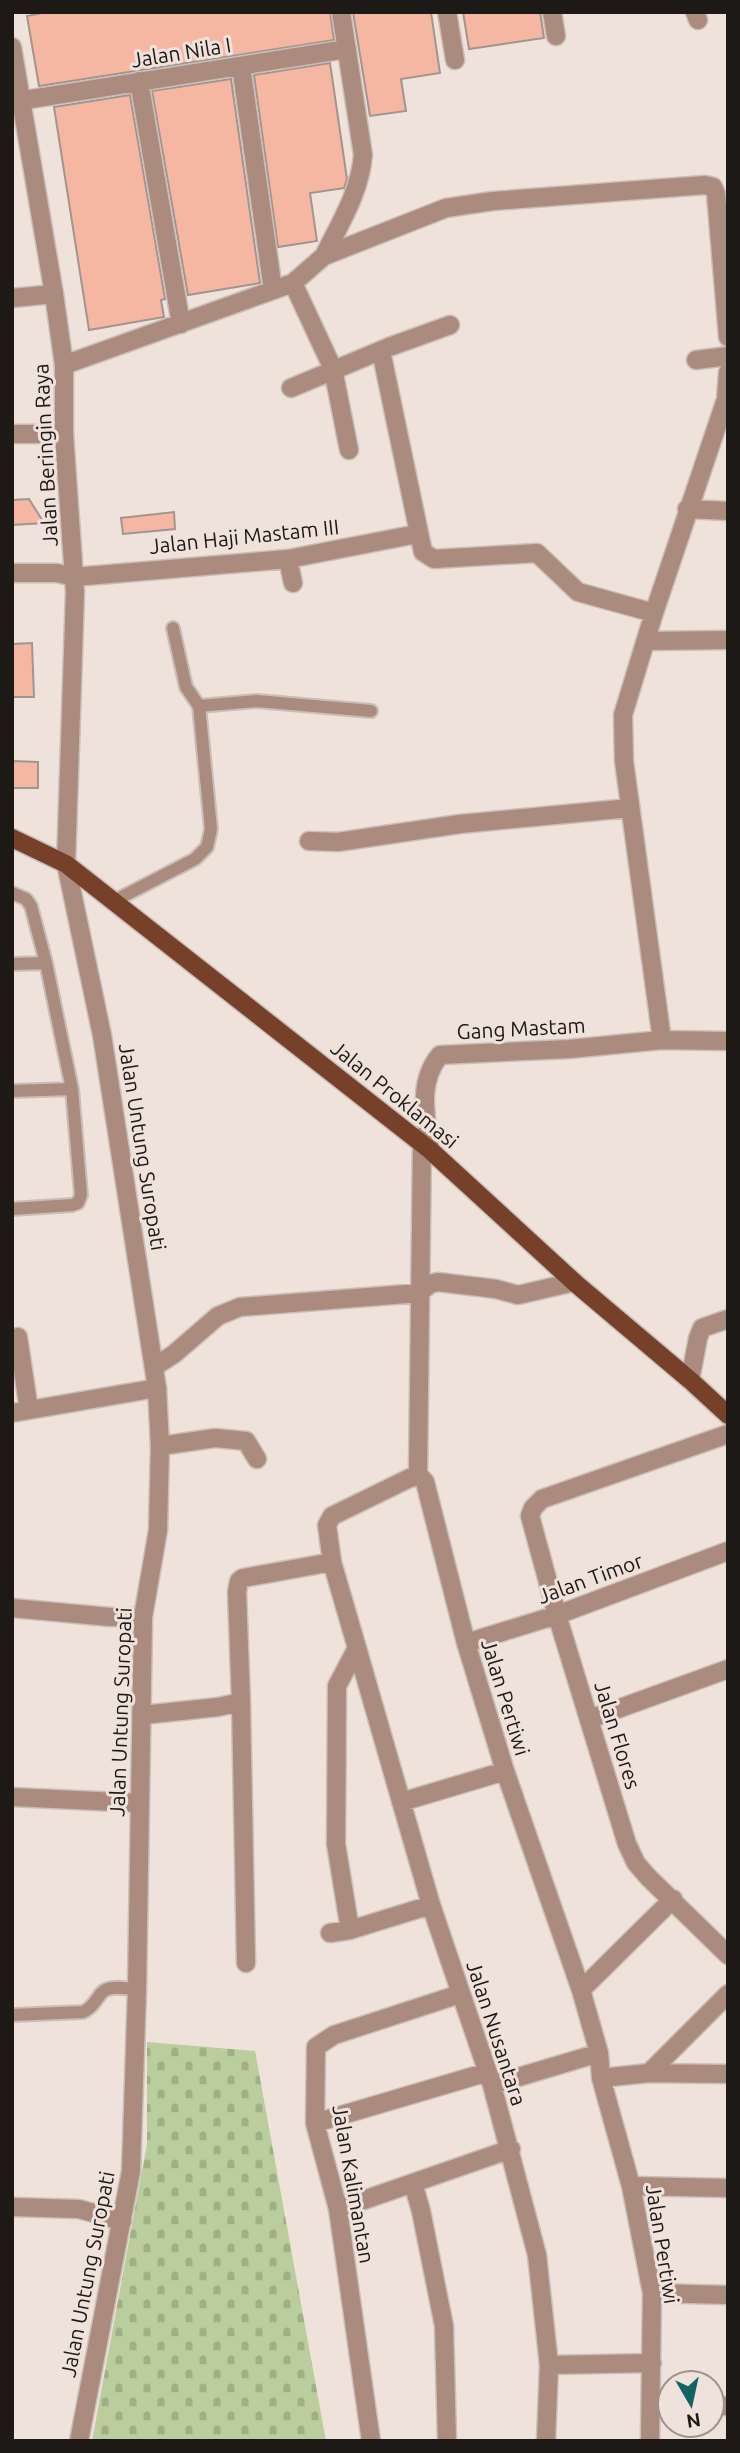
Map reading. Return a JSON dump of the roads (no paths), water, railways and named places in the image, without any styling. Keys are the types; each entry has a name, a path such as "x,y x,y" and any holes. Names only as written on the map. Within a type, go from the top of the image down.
{"main road":[{"name":"Jalan Proklamasi","path":"12,838 66,863 426,1146 574,1282 728,1415"}],"street":[{"path":"324,256 353,200 362,175 363,155 341,12"},
{"path":"447,12 455,60"},
{"path":"552,12 556,36"},
{"name":"Jalan Nila I","path":"17,101 347,49"},
{"name":"Jalan Beringin Raya","path":"13,54 17,101 54,293 64,365 65,434 74,577 66,863"},
{"path":"241,66 273,290"},
{"path":"139,81 181,324"},
{"path":"64,365 293,283 324,256 446,208 493,201 705,186 713,187 716,194 728,337"},
{"path":"293,283 334,369 349,450"},
{"path":"12,298 54,293"},
{"path":"291,388 450,326"},
{"path":"381,351 417,534 423,552 434,559 537,553 578,592 654,613"},
{"path":"696,360 728,356"},
{"path":"728,372 726,399 687,509 623,715 624,761 662,1040 728,1041"},
{"path":"12,434 65,434"},
{"path":"687,509 728,512"},
{"name":"Jalan Haji Mastam III","path":"12,573 57,573 74,577 288,559 417,534"},
{"path":"288,559 293,583"},
{"path":"646,640 728,640"},
{"path":"309,841 338,842 460,824 630,808"},
{"name":"Jalan Untung Suropati","path":"66,863 102,1035 157,1388 160,1446 158,1530 143,1617 143,1715 131,2171 79,2441"},
{"name":"Gang Mastam","path":"426,1146 423,1096 434,1062 440,1055 569,1049 662,1040"},
{"path":"350,1930 336,1844 337,1686 357,1648 332,1562 327,1525 332,1516 418,1474 419,1293 426,1146"},
{"path":"154,1367 174,1354 218,1316 240,1307 419,1293 430,1284 438,1282 496,1289 518,1295 574,1282"},
{"path":"690,1380 702,1328 728,1319"},
{"path":"18,1336 20,1412 157,1388"},
{"name":"Jalan Flores","path":"728,1434 542,1499 533,1508 531,1524 636,1863 728,1955"},
{"path":"160,1446 215,1438 246,1441 257,1459"},
{"name":"Jalan Pertiwi","path":"418,1474 425,1482 466,1643 505,1771 581,1990 600,2053 601,2078 631,2186 652,2293 652,2363 656,2381"},
{"name":"Jalan Timor","path":"466,1643 557,1615 728,1551"},
{"path":"246,1963 237,1592 239,1581 243,1578 332,1562"},
{"path":"12,1608 143,1617"},
{"name":"Jalan Nusantara","path":"357,1648 431,1905 490,2078 537,2255 548,2364 545,2441"},
{"path":"590,1720 728,1669"},
{"path":"143,1715 241,1702"},
{"path":"401,1802 505,1771"},
{"path":"12,1797 139,1802"},
{"path":"581,1990 673,1899"},
{"path":"330,1933 350,1930 431,1905"},
{"name":"Jalan Kalimantan","path":"371,2441 338,2209 315,2123 316,2047 334,2035 460,1994"},
{"path":"649,2073 728,1994"},
{"path":"315,2123 600,2053"},
{"path":"601,2078 649,2073 728,2074"},
{"path":"338,2209 511,2149"},
{"path":"413,2183 444,2326 447,2441"},
{"path":"631,2186 728,2188"},
{"path":"12,2207 79,2208 122,2221"},
{"path":"652,2293 728,2295"},
{"path":"548,2364 652,2363"},
{"name":"Jalan Pertiwi","path":"650,2441 656,2421"}],"lane":[{"path":"114,901 195,859 207,847 211,829 199,706 186,687 173,628"},
{"path":"199,706 257,701 371,711"},
{"path":"12,893 26,900 31,906 46,962 72,1089 81,1195 78,1203 72,1205 12,1209"},
{"path":"12,964 46,962"},
{"path":"12,1091 72,1089"},
{"path":"12,2015 83,2012 92,2008 102,1992 108,1989 137,1989"}]}
